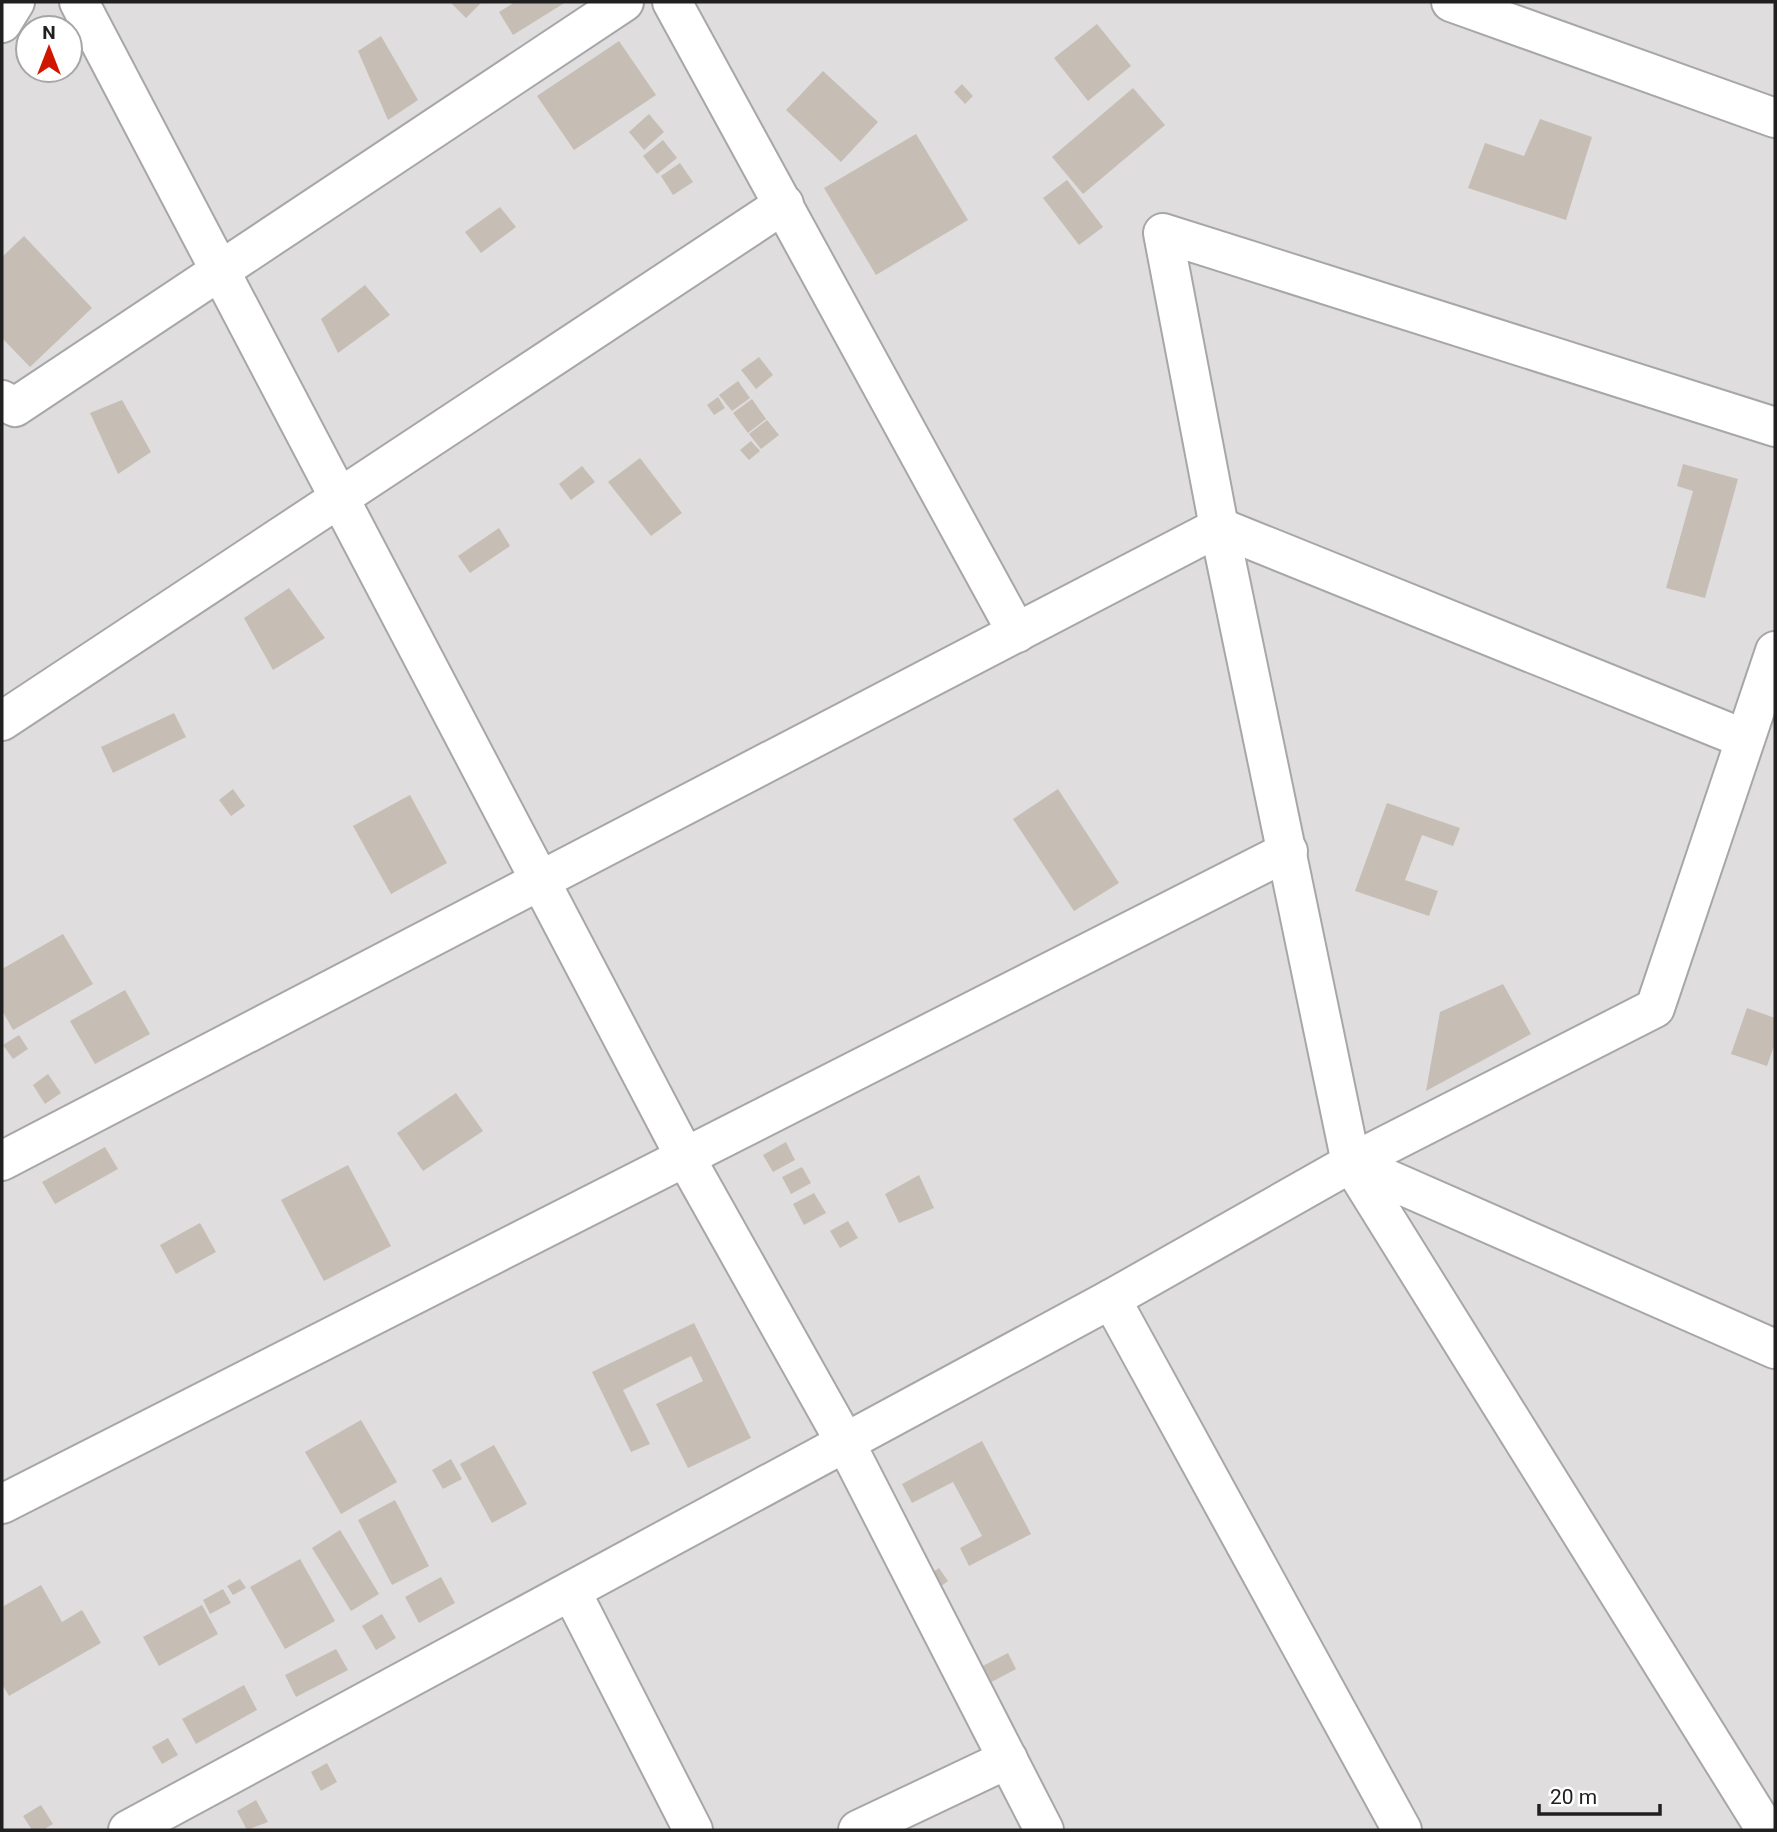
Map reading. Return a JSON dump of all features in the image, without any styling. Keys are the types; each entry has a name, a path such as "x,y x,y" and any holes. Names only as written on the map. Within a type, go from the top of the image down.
{"street":[{"path":"2,23 15,2"},
{"path":"79,2 684,1156 845,1442 1044,1830"},
{"path":"2,400 15,407 624,2"},
{"path":"672,2 1017,633"},
{"path":"1451,2 1775,118"},
{"path":"2,721 784,204"},
{"path":"1766,1830 1352,1163 1219,527 1163,233 1775,428"},
{"path":"2,1161 1219,527 1745,739"},
{"path":"128,1830 1111,1298 1352,1163 1655,1008 1775,650"},
{"path":"2,1504 1288,850"},
{"path":"1352,1163 1775,1349"},
{"path":"1111,1298 1402,1830"},
{"path":"571,1591 693,1830"},
{"path":"858,1830 1007,1759"}],"shaded area":[{"path":"2,2 1775,2 1775,1830 2,1830"}],"building":[{"path":"450,2 482,2 466,18"},
{"path":"515,2 566,2 513,35 499,12"},
{"path":"1097,24 1131,66 1088,101 1054,58"},
{"path":"381,36 418,100 388,120 358,51"},
{"path":"619,41 656,95 574,150 537,96"},
{"path":"823,71 878,122 841,162 786,110"},
{"path":"962,84 973,96 965,104 954,92"},
{"path":"1133,88 1165,125 1083,194 1052,157"},
{"path":"649,114 664,132 644,150 629,132"},
{"path":"1540,119 1592,137 1566,220 1468,188 1485,143 1524,156"},
{"path":"916,134 968,220 876,275 824,188"},
{"path":"663,140 677,158 657,174 643,156"},
{"path":"680,163 693,182 673,195 661,176"},
{"path":"1067,180 1103,227 1079,245 1043,198"},
{"path":"500,207 516,227 481,253 465,232"},
{"path":"24,236 92,308 30,367 2,338 2,257"},
{"path":"365,285 390,315 338,353 321,319"},
{"path":"759,357 773,375 756,389 741,370"},
{"path":"738,381 750,398 732,411 719,395"},
{"path":"718,397 725,408 714,415 707,405"},
{"path":"752,399 766,419 748,433 733,413"},
{"path":"122,400 151,452 118,474 90,413"},
{"path":"767,420 779,435 761,449 749,434"},
{"path":"751,441 760,451 749,460 740,450"},
{"path":"640,458 682,513 651,536 608,482"},
{"path":"1683,464 1738,479 1705,598 1666,588 1693,491 1677,486"},
{"path":"582,466 595,482 571,500 559,484"},
{"path":"499,528 510,546 470,573 458,556"},
{"path":"289,588 325,638 273,670 244,618"},
{"path":"174,713 186,737 113,773 101,747"},
{"path":"233,789 245,806 231,816 219,800"},
{"path":"1058,789 1119,883 1074,911 1013,819"},
{"path":"410,795 447,863 391,894 353,826"},
{"path":"1387,803 1460,828 1453,846 1422,835 1405,880 1438,891 1429,916 1355,891"},
{"path":"63,934 93,984 13,1030 2,1010 2,969"},
{"path":"1503,984 1531,1034 1426,1091 1440,1012"},
{"path":"125,990 150,1034 95,1064 70,1021"},
{"path":"1747,1008 1775,1018 1775,1043 1767,1066 1731,1054"},
{"path":"19,1035 28,1049 13,1059 3,1045"},
{"path":"48,1074 61,1093 45,1104 33,1085"},
{"path":"456,1093 483,1131 423,1171 397,1133"},
{"path":"786,1142 795,1160 773,1172 763,1155"},
{"path":"105,1147 118,1169 55,1204 42,1182"},
{"path":"348,1165 391,1246 324,1281 281,1200"},
{"path":"802,1167 811,1183 791,1194 782,1177"},
{"path":"919,1175 934,1208 899,1223 885,1194"},
{"path":"814,1193 826,1213 804,1225 793,1204"},
{"path":"848,1221 858,1238 840,1248 830,1231"},
{"path":"200,1223 216,1252 176,1274 160,1245"},
{"path":"694,1323 751,1438 688,1468 656,1404 703,1381 691,1356 623,1390 650,1444 631,1452 592,1372"},
{"path":"361,1420 397,1482 341,1514 305,1452"},
{"path":"982,1441 1031,1534 969,1566 960,1548 982,1536 953,1482 912,1503 902,1484"},
{"path":"494,1445 527,1504 492,1523 460,1464"},
{"path":"451,1459 462,1479 443,1489 432,1470"},
{"path":"395,1500 429,1566 392,1585 358,1520"},
{"path":"340,1530 379,1594 351,1611 312,1548"},
{"path":"300,1559 335,1621 285,1649 250,1587"},
{"path":"939,1568 948,1581 932,1593 923,1579"},
{"path":"441,1577 455,1603 419,1623 405,1597"},
{"path":"240,1579 246,1588 233,1595 227,1586"},
{"path":"41,1585 62,1622 82,1610 101,1643 9,1696 2,1684 2,1607"},
{"path":"223,1589 231,1603 210,1614 203,1600"},
{"path":"202,1605 218,1634 159,1666 143,1637"},
{"path":"382,1614 396,1638 376,1650 362,1626"},
{"path":"336,1649 348,1670 296,1697 285,1675"},
{"path":"1008,1653 1016,1669 984,1686 975,1670"},
{"path":"244,1685 257,1710 196,1744 182,1719"},
{"path":"168,1738 178,1755 162,1764 152,1747"},
{"path":"327,1763 337,1782 321,1791 311,1772"},
{"path":"256,1800 268,1822 247,1830 237,1811"},
{"path":"41,1805 53,1824 43,1830 32,1830 23,1816"}]}
